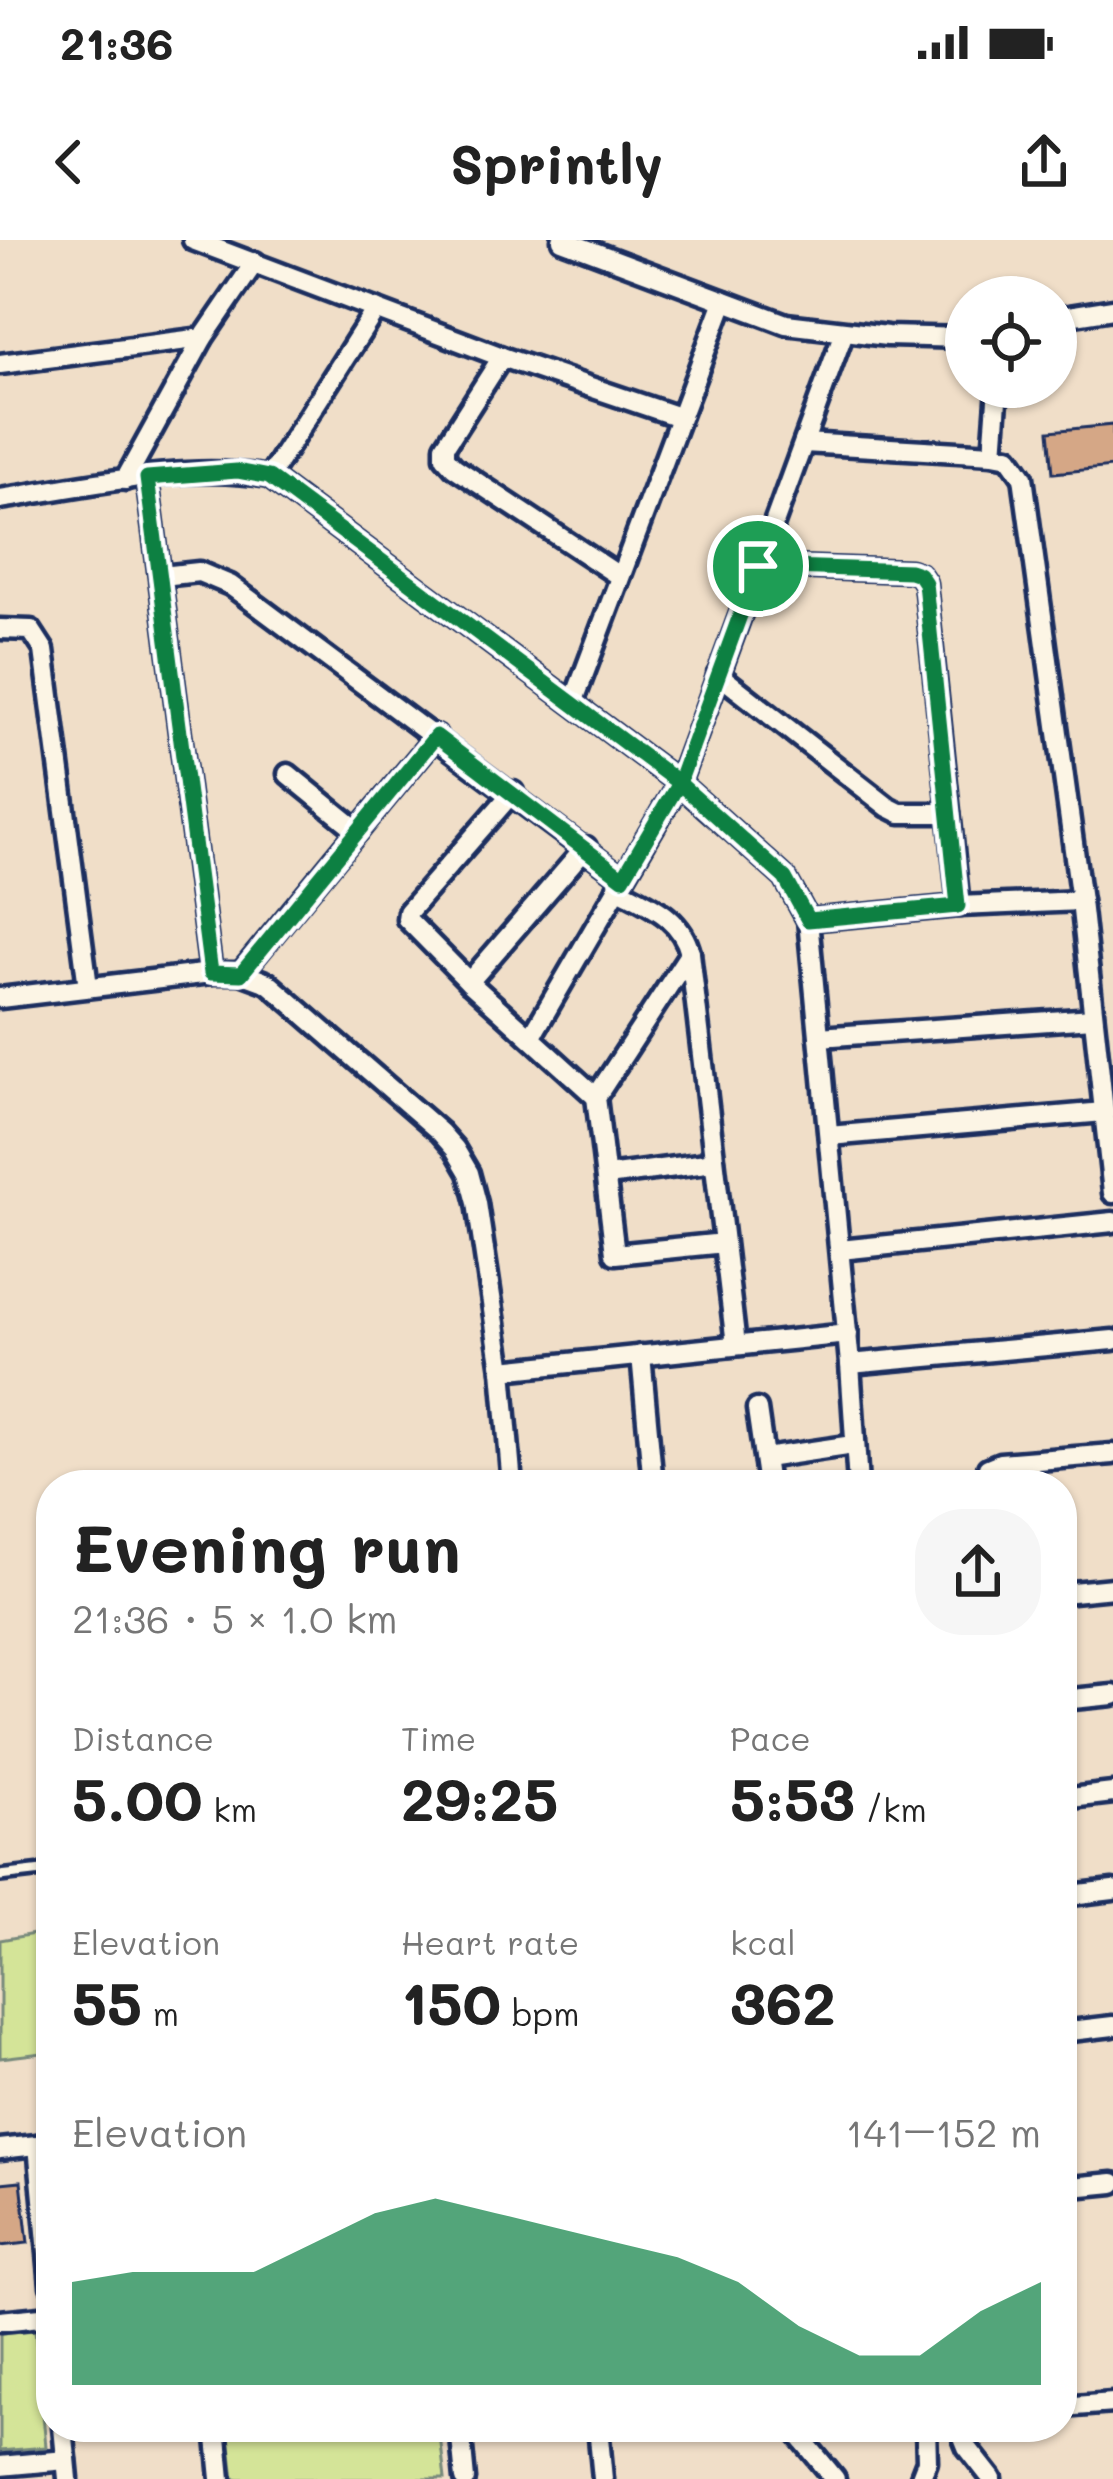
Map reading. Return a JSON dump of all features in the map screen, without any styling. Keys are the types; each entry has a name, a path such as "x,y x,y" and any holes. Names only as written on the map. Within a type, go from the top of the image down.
{"street":[{"path":"193,240 502,357 679,417"},
{"path":"562,240 786,323 844,332 945,337"},
{"path":"125,480 203,338 255,262"},
{"path":"573,703 724,301"},
{"path":"269,477 376,309"},
{"path":"1077,315 1113,309"},
{"path":"531,1037 679,783 844,332"},
{"path":"0,364 203,338"},
{"path":"502,357 445,446 445,457 619,576"},
{"path":"993,454 996,408"},
{"path":"804,443 993,454 1010,458 1023,477 1082,901 1113,1193"},
{"path":"0,499 147,478 237,471 269,477 679,783 785,878 808,920 848,1334 856,1470"},
{"path":"147,478 211,973"},
{"path":"758,566 919,574 929,598 958,906"},
{"path":"162,576 199,572 219,578 586,847 620,883 680,928 690,953 736,1345"},
{"path":"0,629 32,630 44,650 88,987"},
{"path":"718,674 888,807 900,813 949,814"},
{"path":"241,974 436,736"},
{"path":"289,774 358,831"},
{"path":"513,792 407,912 412,927 596,1096 615,1254 724,1243"},
{"path":"469,982 586,847"},
{"path":"808,920 1082,901"},
{"path":"596,1096 690,953"},
{"path":"0,998 211,973 241,974 268,983 455,1149 469,1173 477,1203 502,1370 511,1470"},
{"path":"819,1036 1093,1018"},
{"path":"829,1136 1104,1112"},
{"path":"607,1176 714,1162"},
{"path":"840,1250 1113,1222"},
{"path":"502,1370 848,1334"},
{"path":"850,1364 1113,1340"},
{"path":"640,1355 652,1470"},
{"path":"758,1409 766,1470"},
{"path":"765,1458 853,1445"},
{"path":"987,1470 1000,1463 1113,1454"},
{"path":"1077,1591 1113,1588"},
{"path":"1077,1699 1113,1695"},
{"path":"1077,1797 1113,1793"},
{"path":"1077,1894 1113,1890"},
{"path":"1077,2030 1113,2026"},
{"path":"0,2149 36,2145"},
{"path":"1077,2186 1113,2182"},
{"path":"0,2321 36,2317"},
{"path":"1077,2406 1113,2403"},
{"path":"217,2442 221,2479"},
{"path":"461,2442 465,2479"},
{"path":"599,2442 603,2479"},
{"path":"804,2442 835,2479"},
{"path":"920,2479 927,2461 926,2442"},
{"path":"965,2442 992,2479"},
{"path":"0,2466 67,2469"}],"lane":[{"path":"0,1876 36,1872"}],"green space":[{"path":"36,1934 36,2054 0,2058 0,1940"},
{"path":"35,2330 36,2442 46,2442 46,2447 0,2451 0,2333"},
{"path":"230,2442 441,2442 445,2479 234,2479"}],"building":[{"path":"1113,425 1113,467 1053,473 1049,431"},
{"path":"21,2181 28,2243 0,2246 0,2183"}],"route":[{"path":"758,566 679,783 623,878 436,736 241,974 211,973 147,478 237,471 269,477 679,783 785,878 808,920 958,906 925,583 910,571 758,566"}]}
